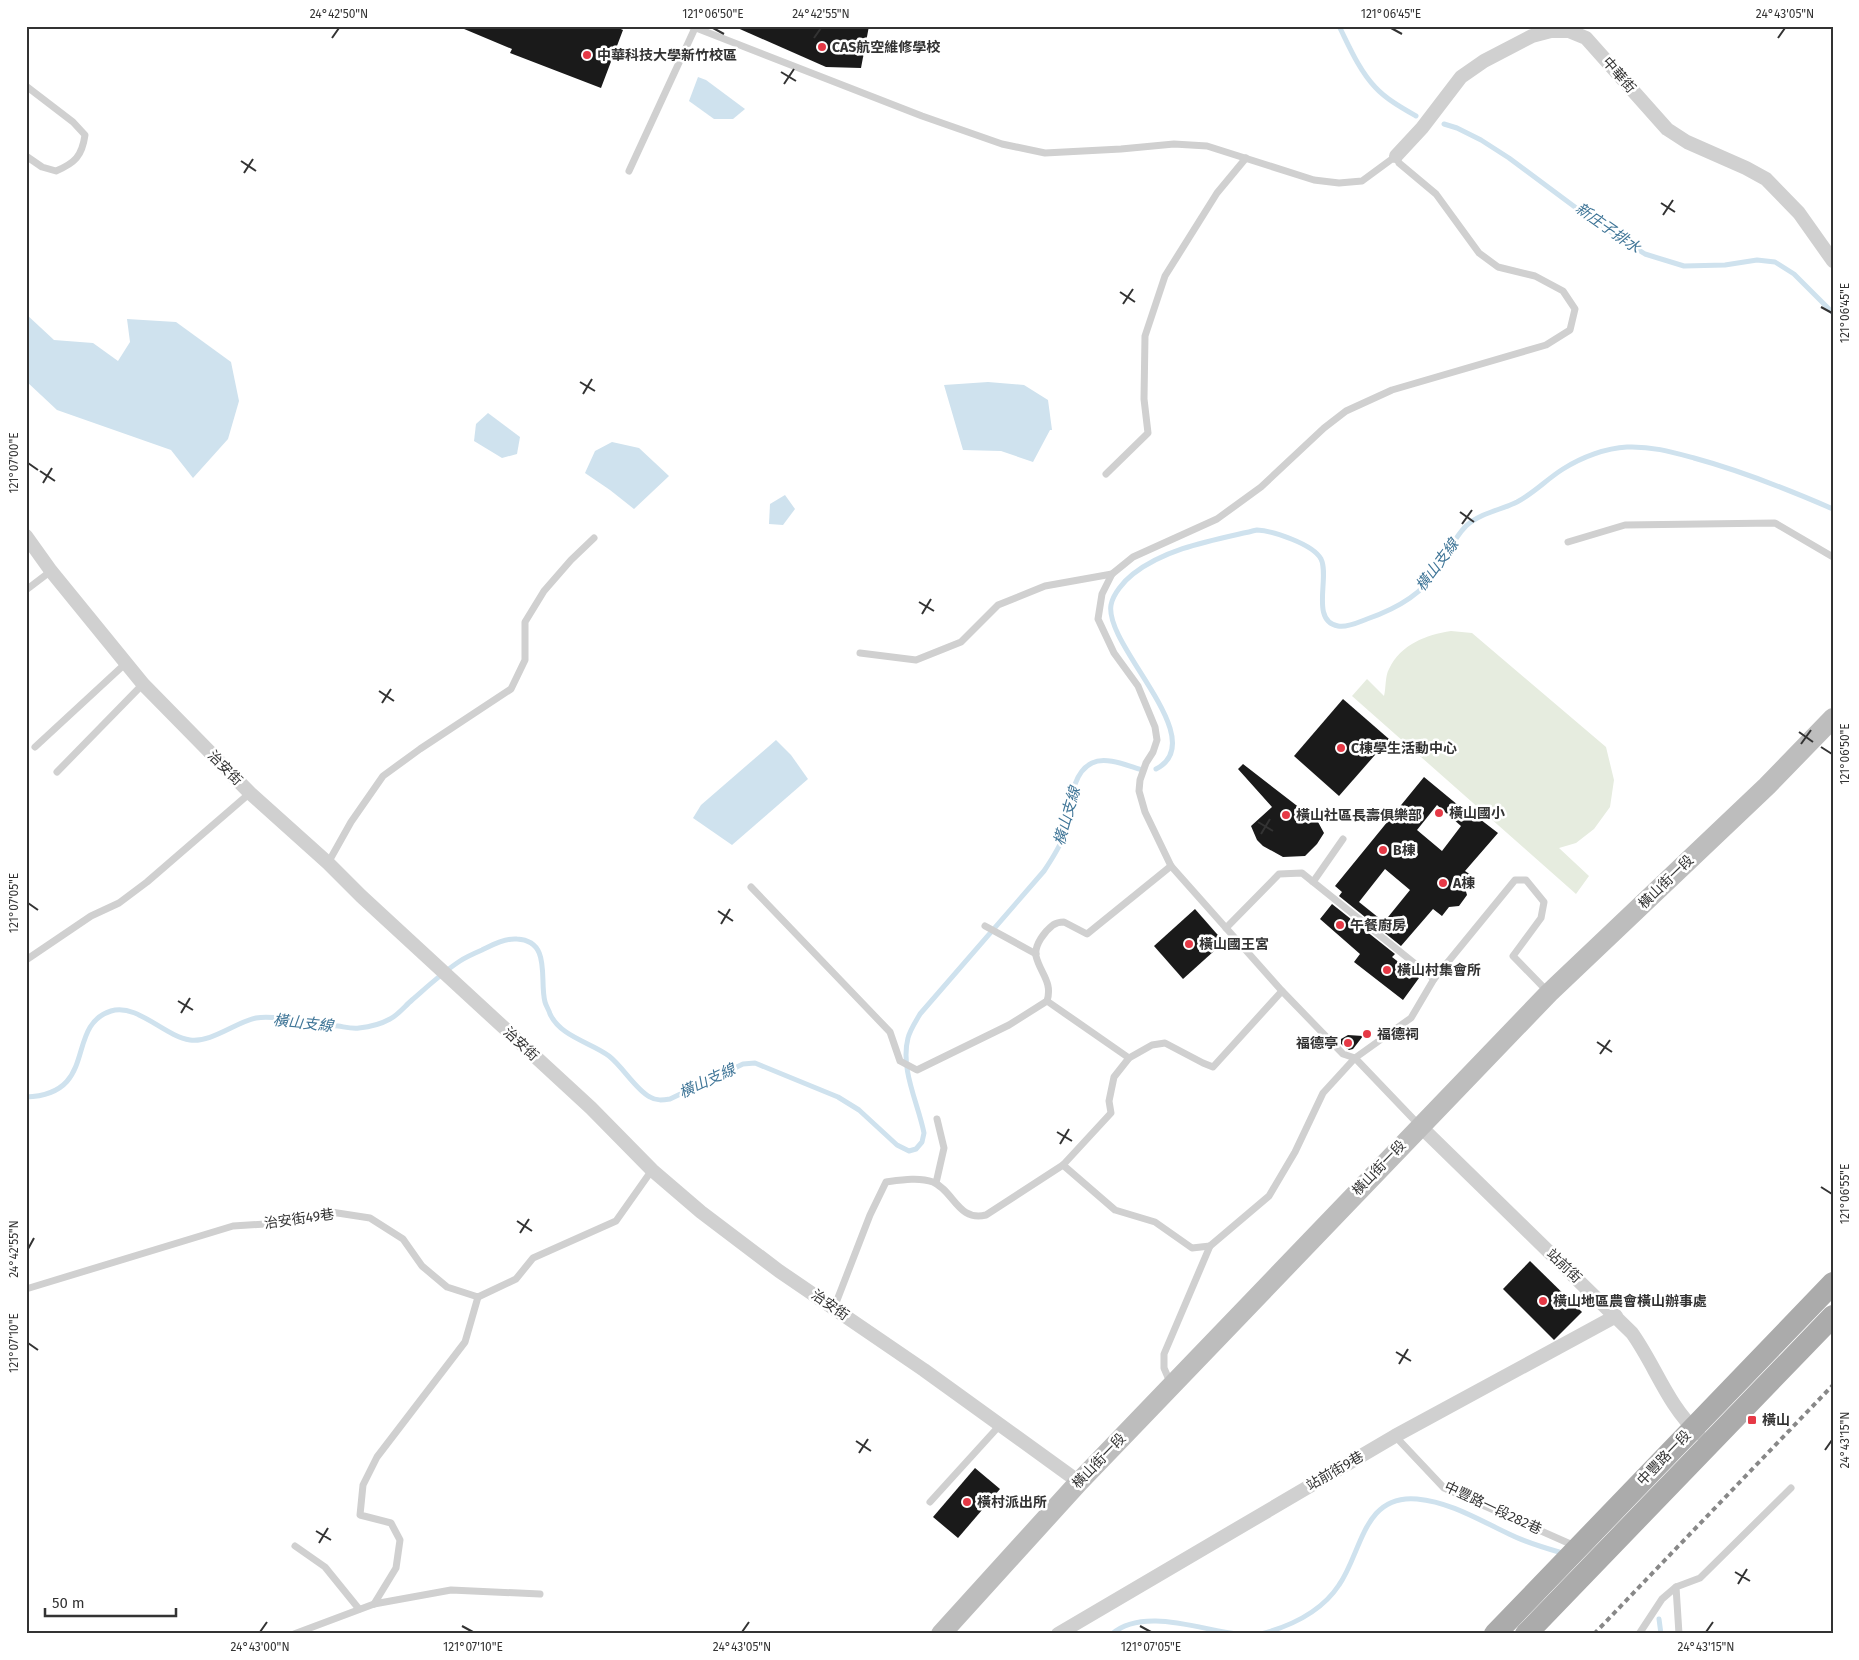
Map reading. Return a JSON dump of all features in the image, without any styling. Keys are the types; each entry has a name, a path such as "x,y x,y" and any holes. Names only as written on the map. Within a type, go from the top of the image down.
{"main road":[{"name":"中豐路一段","path":"1495,1634 1833,1284"},
{"name":"中豐路一段","path":"1526,1634 1833,1316"}],"street":[{"name":"中華街","path":"1396,156 1422,128 1461,77 1484,61 1532,36 1551,31 1569,30 1586,38 1667,129 1686,142 1746,168 1766,179 1799,212 1833,261"},
{"name":"治安街","path":"26,536 51,571 143,684 250,793 328,863 361,896 591,1108 652,1170 701,1212 780,1270 1079,1482"},
{"name":"橫山街一段","path":"941,1634 1079,1482 1549,993 1767,786 1833,718"},
{"name":"站前街","path":"1420,1126 1632,1333 1644,1350 1674,1406 1692,1428 1709,1444"},
{"name":"站前街9巷","path":"1058,1634 1394,1436 1616,1316"}],"lane":[{"path":"629,171 693,27 922,116 1002,144 1045,153 1174,144 1207,146 1314,180 1339,183 1362,181 1396,156 1399,162 1436,194 1479,253 1498,267 1535,276 1562,291 1575,309 1570,330 1546,344 1392,390 1346,411 1324,428 1261,487 1217,519 1133,557 1112,574 1102,594 1098,619 1114,653 1138,686 1155,726 1157,740 1153,752 1146,763 1140,780 1139,791 1145,812 1171,866 1282,991 1343,1054 1355,1058 1420,1126"},
{"path":"26,86 73,122 85,135 83,149 71,165 56,171 42,167 26,156"},
{"path":"1106,474 1148,432 1144,399 1145,336 1165,276 1217,193 1246,158"},
{"path":"1568,542 1625,525 1775,523 1833,557"},
{"path":"328,863 351,822 383,776 420,749 511,689 525,660 525,622 544,591 571,560 594,538"},
{"path":"26,590 51,571"},
{"path":"860,653 916,660 961,642 998,606 1045,586 1112,574"},
{"path":"34,748 126,663"},
{"path":"57,772 143,684"},
{"path":"26,960 91,916 119,903 147,882 250,793"},
{"path":"1313,882 1343,839"},
{"path":"751,887 890,1032 900,1061 917,1070 1009,1025 1046,1001 1049,993 1047,983 1036,954 1040,938 1054,924 1064,922 1087,934 1171,866"},
{"path":"1226,928 1279,874 1302,873 1434,979"},
{"path":"1172,1385 1164,1368 1164,1354 1210,1246 1269,1196 1295,1152 1323,1093 1355,1058 1411,1018 1434,979 1515,880 1526,880 1544,902 1541,918 1513,956 1549,993"},
{"path":"985,926 1036,954"},
{"path":"834,1308 870,1215 886,1182 926,1180 936,1183 967,1214 976,1218 986,1215 1063,1165 1111,1113 1109,1101 1114,1077 1130,1058 1152,1045 1164,1042 1213,1067 1282,991"},
{"path":"1046,1001 1130,1058"},
{"path":"936,1183 944,1148 937,1119"},
{"path":"1063,1165 1116,1210 1155,1222 1192,1248 1210,1246"},
{"path":"374,1604 396,1568 400,1540 391,1523 360,1515 363,1485 377,1457 465,1342 478,1297 516,1279 533,1258 616,1221 652,1170"},
{"name":"治安街49巷","path":"26,1289 232,1226 281,1223 331,1212 370,1218 403,1239 422,1266 447,1287 478,1297"},
{"path":"930,1502 1000,1425"},
{"name":"中豐路一段282巷","path":"1394,1436 1444,1488 1578,1547"},
{"path":"1639,1634 1662,1599 1676,1587 1700,1578 1791,1488"},
{"path":"295,1546 325,1567 359,1609"},
{"path":"1676,1587 1679,1634"},
{"path":"294,1634 374,1604 452,1590 540,1594"}],"shaded area":[{"path":"1451,631 1472,633 1606,747 1614,780 1610,807 1594,829 1576,843 1559,848 1589,876 1576,894 1352,696 1367,679 1384,696 1388,672 1400,653 1424,638"}],"water":[{"path":"698,77 706,80 745,109 733,119 714,119 689,101"},
{"path":"26,314 54,340 93,343 118,361 130,342 127,319 176,322 231,362 239,401 228,439 193,478 171,450 57,410 26,381"},
{"path":"988,382 1024,385 1048,400 1052,430 1050,430 1033,462 1001,451 963,450 944,385"},
{"path":"488,413 520,437 517,454 502,458 474,441 476,424"},
{"path":"612,442 639,448 669,476 634,509 585,473 595,451"},
{"path":"785,495 795,509 783,525 769,524 770,504"},
{"path":"776,740 791,755 808,779 732,845 693,818 701,805"}],"building":[{"path":"457,26 614,26 623,30 601,88 510,53 512,49"},
{"name":"CAS航空維修學校","path":"733,26 869,26 861,68 826,67"},
{"name":"C棟學生活動中心","path":"1343,699 1389,739 1339,796 1294,756"},
{"name":"橫山社區長壽俱樂部","path":"1243,764 1318,822 1324,833 1317,844 1305,856 1283,857 1263,846 1257,840 1251,826 1272,807 1238,769"},
{"path":"1424,777 1470,815 1472,813 1498,833 1465,871 1474,877 1465,888 1467,895 1459,906 1449,907 1442,916 1433,909 1401,946 1339,896 1342,892 1335,886","holes":["1437,805 1461,826 1442,851 1417,830","1385,869 1410,890 1384,922 1359,902"]},
{"path":"1332,904 1395,954 1392,957 1419,978 1403,1000 1354,962 1360,954 1320,919"},
{"name":"橫山國王宮","path":"1195,909 1224,942 1183,979 1154,946"},
{"name":"福德亭","path":"1348,1035 1363,1036 1353,1049 1349,1050 1341,1044 1341,1039"},
{"name":"橫山地區農會橫山辦事處","path":"1530,1261 1582,1312 1554,1340 1503,1289"},
{"name":"橫村派出所","path":"975,1468 1000,1489 958,1538 933,1517"}],"waterway":[{"name":"新庄子排水","path":"1339,26 1355,58 1369,80 1389,99 1416,116"},
{"name":"新庄子排水","path":"1444,124 1481,140 1509,158 1591,219 1645,254 1684,266 1725,265 1757,260 1775,262 1794,274 1833,313"},
{"name":"橫山支線","path":"1156,769 1170,755 1172,737 1165,715 1123,644 1113,623 1111,605 1114,596 1126,580 1161,557 1209,541 1257,530 1292,539 1310,548 1321,559 1324,576 1322,597 1325,616 1330,622 1338,626 1345,626 1387,611 1415,594 1431,579 1450,547 1466,526 1472,522 1484,515 1517,502 1570,465 1586,457 1611,449 1644,447 1712,463 1833,509"},
{"name":"橫山支線","path":"26,1097 49,1093 64,1084 73,1072 88,1030 97,1019 111,1011 131,1012 170,1033 190,1040 206,1038 248,1020 262,1017 351,1028 367,1027 383,1022 399,1013 435,980 462,960 499,942 517,939 528,941 540,954 545,1002 555,1022 568,1034 609,1056 645,1094 652,1098 660,1100 670,1099 743,1064 755,1063 838,1097 859,1110 897,1145 909,1151 916,1149 922,1142 924,1133 908,1074 906,1050 909,1035 920,1014 1044,871 1056,853 1065,833 1072,794 1084,768 1098,761 1110,761 1142,770"},
{"path":"1261,1634 1294,1622 1315,1610 1324,1602 1339,1585 1347,1572 1366,1528 1375,1515 1385,1506 1399,1500 1417,1499 1441,1504 1464,1512 1521,1539 1559,1552"},
{"path":"1659,1619 1661,1634"},
{"path":"1112,1634 1125,1626 1140,1622 1156,1621 1173,1622 1237,1634"}],"railway":[{"path":"1594,1634 1833,1385"}],"place":[{"name":"CAS航空維修學校","path":"822,47"},
{"name":"中華科技大學新竹校區","path":"587,55"},
{"name":"C棟學生活動中心","path":"1341,748"},
{"name":"橫山國小","path":"1439,813"},
{"name":"橫山社區長壽俱樂部","path":"1286,815"},
{"name":"B棟","path":"1383,850"},
{"name":"A棟","path":"1443,883"},
{"name":"午餐廚房","path":"1340,925"},
{"name":"橫山國王宮","path":"1189,944"},
{"name":"橫山村集會所","path":"1387,970"},
{"name":"福德祠","path":"1367,1034"},
{"name":"福德亭","path":"1348,1043"},
{"name":"橫山地區農會橫山辦事處","path":"1543,1301"},
{"name":"橫山","path":"1752,1420"},
{"name":"橫村派出所","path":"967,1502"}]}
